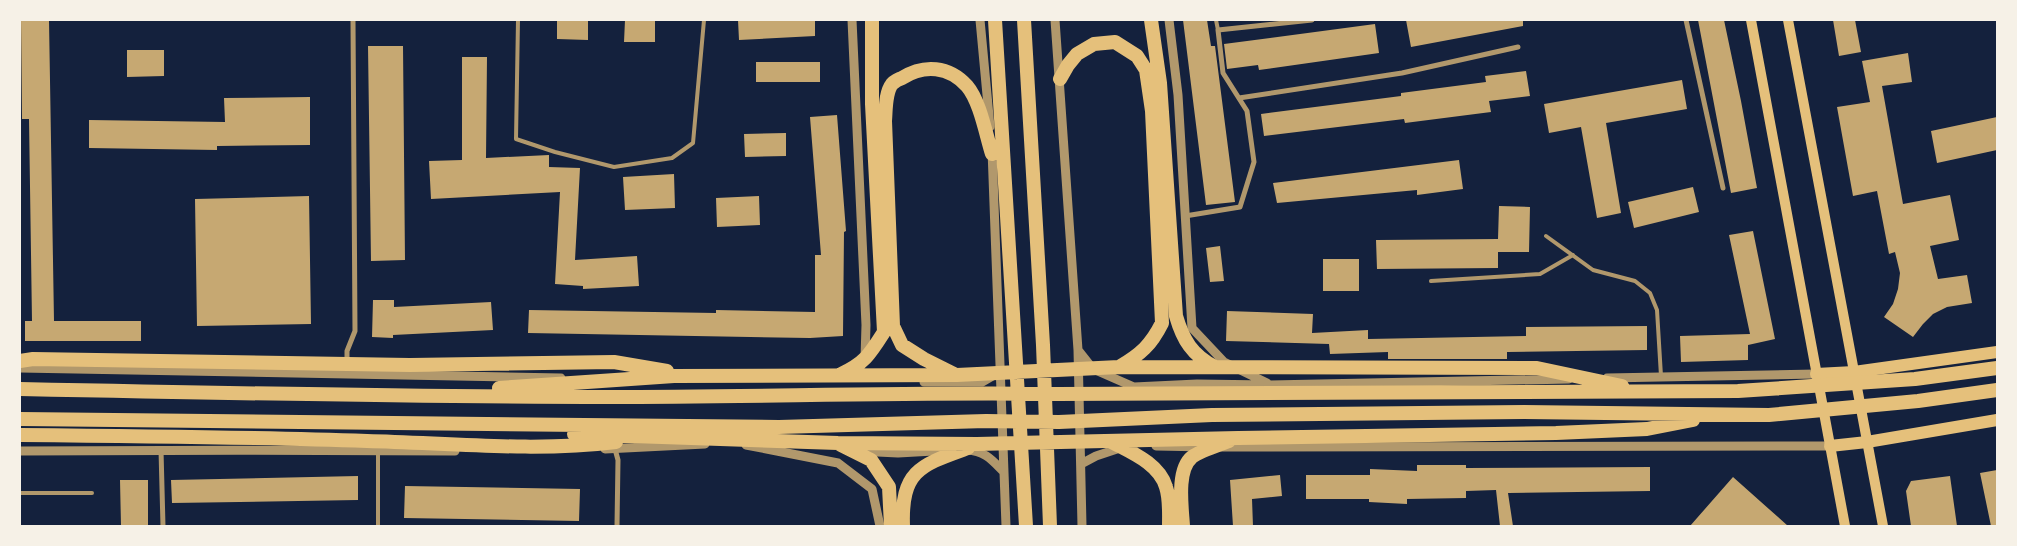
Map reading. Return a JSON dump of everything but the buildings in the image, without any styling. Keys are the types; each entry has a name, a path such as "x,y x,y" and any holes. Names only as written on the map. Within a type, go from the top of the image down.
{"highway":[{"path":"838,375 854,368 868,358 884,332 872,104 872,20"},
{"path":"996,20 1026,526"},
{"path":"1024,20 1043,345 1050,526"},
{"path":"1151,20 1160,83 1176,316 1182,336 1200,359 1216,367"},
{"path":"1060,79 1076,54 1094,44 1115,42 1137,56 1146,70 1152,110 1162,322 1153,341 1132,360 1119,367"},
{"path":"957,375 924,360 902,345 894,326 885,122 887,100 892,84 912,72 935,68 955,73 969,87 975,100 992,154"},
{"path":"20,361 32,359 43,361 410,365 614,362 697,376"},
{"path":"395,396 674,376 957,375 1119,367 1537,368 1647,392"},
{"path":"20,389 395,396 618,397 972,393 1647,392 1748,390 1915,379 1997,368"},
{"path":"20,419 779,427 986,421 1059,422 1212,415 1524,412 1769,416 1918,401 1997,390"},
{"path":"313,422 495,432 838,443 977,444 1647,430 1722,415"},
{"path":"20,436 242,437 535,446 591,445 663,436"},
{"path":"1183,526 1181,485 1184,467 1192,457 1238,438"},
{"path":"1109,441 1141,457 1156,469 1166,486 1169,526"},
{"path":"838,443 871,460 889,486 891,526"},
{"path":"903,526 903,508 907,486 915,475 929,462 977,444"}],"main road":[{"path":"1751,20 1845,526"},
{"path":"1788,20 1883,526"},
{"path":"1816,374 1854,372 1997,352"},
{"path":"1830,446 1867,442 1997,420"}],"street":[{"path":"346,375 347,352 355,330 353,20"},
{"path":"852,20 866,325 864,381"},
{"path":"980,20 992,154 1006,526"},
{"path":"1055,20 1078,350 1082,526"},
{"path":"1169,20 1178,95 1192,328 1224,362 1269,385"},
{"path":"1185,216 1240,207 1254,162 1247,111 1223,73 1218,30 1312,20"},
{"path":"1686,20 1723,188"},
{"path":"1239,98 1402,73 1518,48"},
{"path":"1078,350 1093,369 1134,387 1197,384 1269,385 1816,374"},
{"path":"20,368 830,382 982,382 1000,370"},
{"path":"20,451 552,452 723,444 898,453 977,451 988,455 1004,472"},
{"path":"746,445 838,463 872,489 880,526"},
{"path":"1082,464 1109,451 1128,446 1260,448 1830,446"},
{"path":"616,449 618,460 617,526"},
{"path":"161,450 163,526"}],"lane":[{"path":"518,20 516,139 555,152 614,167 672,158 692,143 704,20"},
{"path":"1216,20 1218,30"},
{"path":"1546,236 1593,270 1635,282 1650,292 1657,310 1661,377"},
{"path":"1431,281 1540,274 1573,255"},
{"path":"378,451 378,526"},
{"path":"20,493 92,493"}]}
